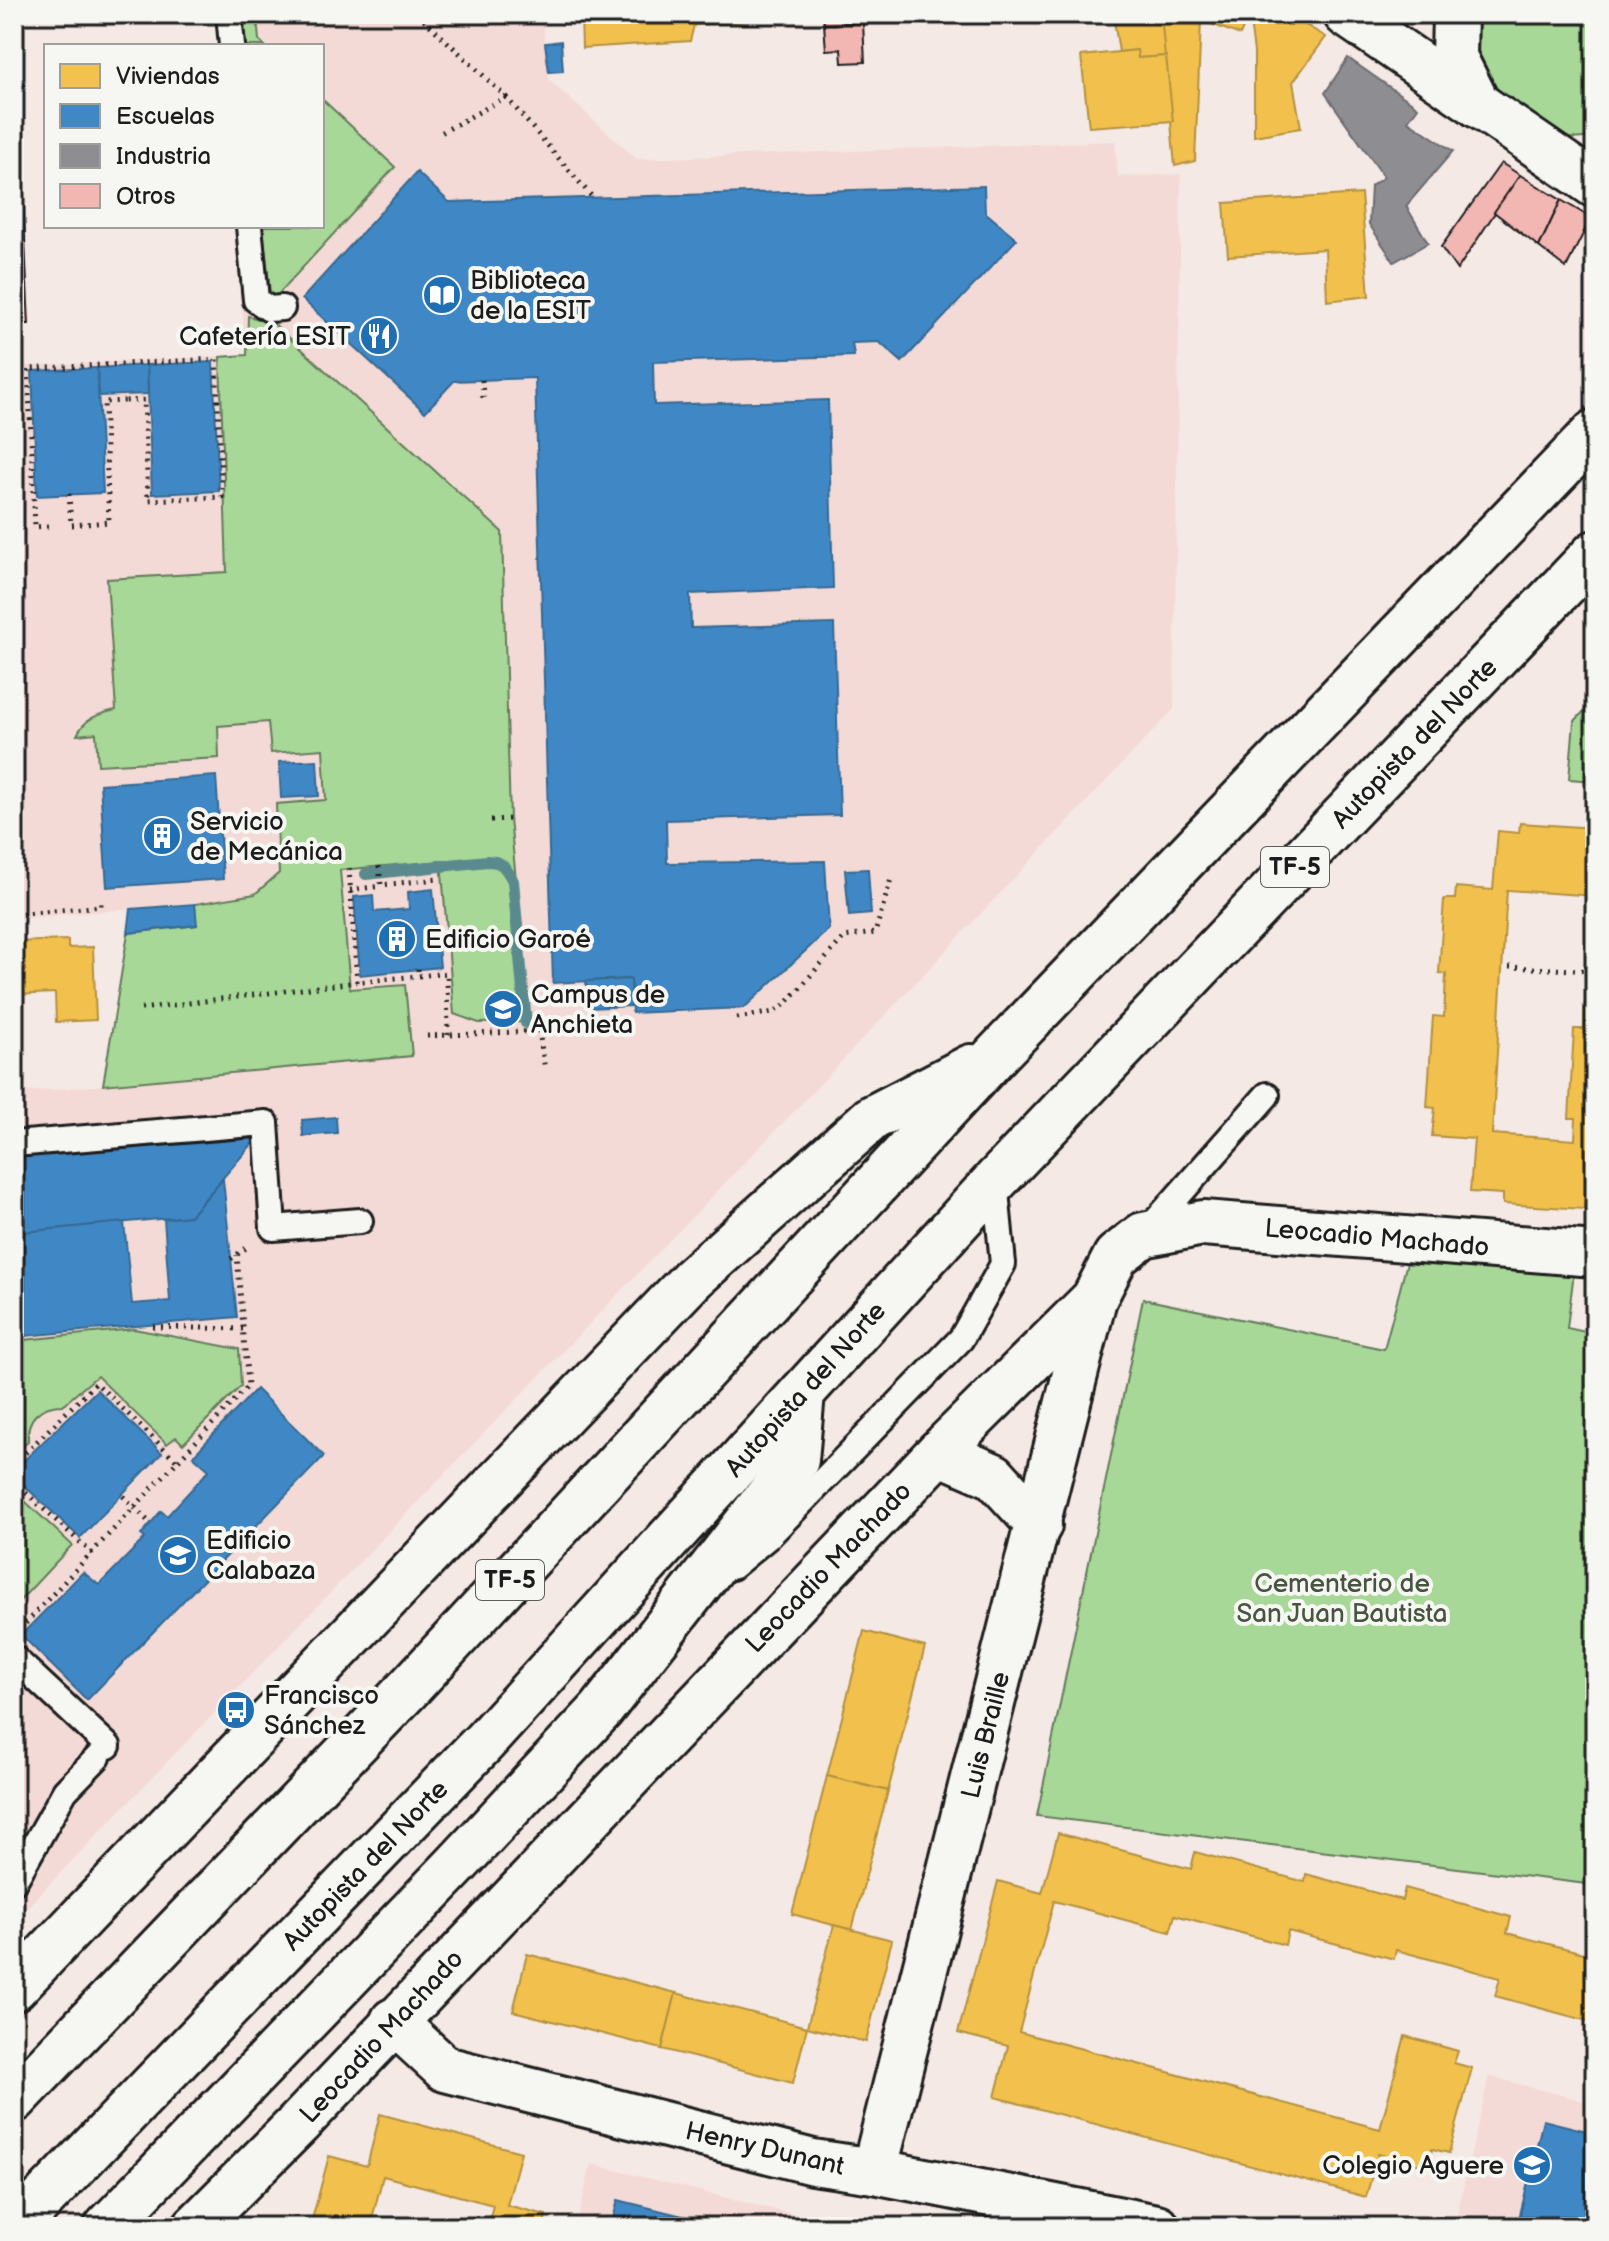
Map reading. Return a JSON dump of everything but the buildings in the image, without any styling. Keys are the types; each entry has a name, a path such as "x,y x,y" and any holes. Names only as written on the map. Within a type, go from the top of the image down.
{"main road":[{"path":"1346,14 1479,107 1577,156 1595,185"},
{"path":"1455,14 1454,57 1479,107"},
{"name":"TF-5","path":"14,2100 408,1689 998,1053 1595,432"},
{"name":"Autopista del Norte","path":"16,2227 484,1742 995,1181 1595,553"},
{"path":"14,1988 692,1279 872,1118 998,1053"},
{"name":"Leocadio Machado","path":"195,2227 298,2124 939,1452 1094,1299 1116,1256 1143,1235 1203,1223 1595,1254"},
{"name":"Luis Braille","path":"874,2171 1094,1299"},
{"path":"107,2227 601,1710 796,1460 802,1393"},
{"path":"939,1452 994,1476 1039,1525"},
{"path":"144,2227 455,1866"},
{"name":"Henry Dunant","path":"393,2021 445,2069 813,2162 874,2171 1157,2227"}],"lane":[{"path":"229,14 232,44"},
{"path":"249,228 256,300 269,309 282,308"},
{"path":"1143,1235 1267,1095"},
{"path":"14,1144 266,1123 273,1228 360,1221"},
{"path":"672,1617 768,1537 961,1339 1003,1264 995,1181"},
{"path":"14,1658 103,1752 65,1791 14,1882"}],"path":[{"path":"418,14 506,97 593,198"},
{"path":"439,134 506,97"},
{"path":"48,526 35,527 28,369 216,359 222,497 183,496 148,500 144,400 104,402 109,522 71,525 69,494"},
{"path":"482,380 483,398"},
{"path":"491,820 510,819"},
{"path":"379,866 381,885"},
{"path":"349,868 357,982"},
{"path":"350,890 438,879"},
{"path":"737,1018 774,1012 787,1003 844,937 875,933 891,879"},
{"path":"14,915 101,906 101,901"},
{"path":"1509,967 1595,971"},
{"path":"141,1009 418,972 447,973 448,1035"},
{"path":"427,1036 539,1031 545,1070"},
{"path":"14,1635 248,1386 237,1255"},
{"path":"153,1327 244,1329"},
{"path":"14,1464 96,1383 178,1462"},
{"path":"14,1482 93,1554"},
{"path":"123,1496 150,1523"}],"shaded area":[{"name":"Campus de Anchieta","path":"215,14 542,14 549,80 637,159 1115,141 1118,177 1181,174 1174,709 806,1099 14,1921 14,1093 103,1085 131,909 14,919 14,367 246,355 235,228 324,228 324,44 218,44"},
{"name":"Colegio Aguere","path":"1489,2076 1595,2104 1595,2227 1454,2227"},
{"path":"591,2164 845,2227 576,2227"}],"green space":[{"path":"242,14 348,14 257,18 259,40 263,44 245,44"},
{"path":"1471,14 1588,14 1595,28 1595,134 1579,138 1562,137 1527,120 1511,107 1484,78 1476,64"},
{"path":"324,101 395,167 271,302 263,228 324,228"},
{"path":"248,316 273,323 502,532 510,819 530,1022 479,1023 454,1014 441,861 340,870 350,989 405,985 412,1056 103,1085 128,933 196,925 195,904 255,894 279,873 276,804 326,800 323,749 271,753 268,722 218,726 219,758 98,765 96,733 77,735 84,724 93,718 116,710 107,579 227,572 220,357 247,355"},
{"path":"1595,699 1595,781 1569,779 1574,722"},
{"name":"Cementerio de San Juan Bautista","path":"1409,1255 1574,1272 1567,1328 1595,1334 1595,1885 1037,1816 1143,1299 1384,1349"},
{"path":"134,1329 239,1349 241,1386 183,1444 176,1437 167,1444 97,1376 63,1405 48,1407 36,1414 30,1425 28,1441 14,1456 14,1341"},
{"path":"14,1491 72,1545 14,1607"}],"waterway":[{"path":"366,874 487,861 503,866 513,881 526,1023"}],"place":[{"name":"Biblioteca de la ESIT","path":"442,295"},
{"name":"Cafetería ESIT","path":"379,336"},
{"name":"Servicio de Mecánica","path":"162,836"},
{"name":"Edificio Garoé","path":"397,939"},
{"name":"Campus de Anchieta","path":"503,1009"},
{"name":"Edificio Calabaza","path":"178,1555"},
{"name":"Francisco Sánchez","path":"236,1710"},
{"name":"Colegio Aguere","path":"1532,2165"}]}
